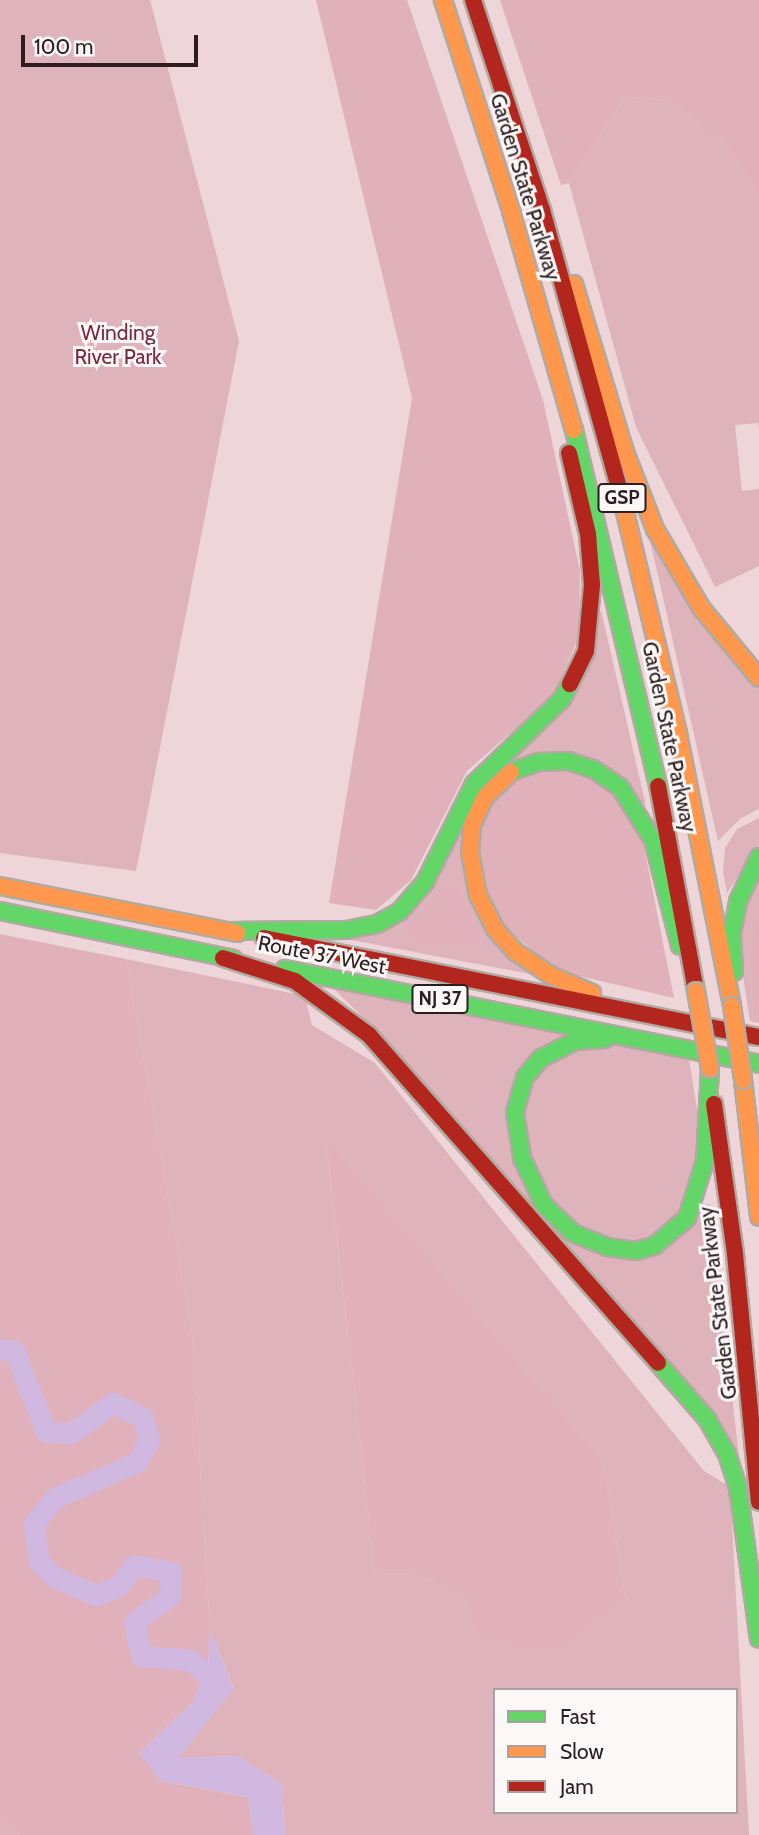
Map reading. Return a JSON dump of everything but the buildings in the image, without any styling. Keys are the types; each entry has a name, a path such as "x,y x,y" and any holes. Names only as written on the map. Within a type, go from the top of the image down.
{"highway":[{"name":"Garden State Parkway","path":"443,0 520,238 574,423 614,583 668,830 710,1069 738,1281 759,1502"},
{"name":"Garden State Parkway","path":"473,0 546,224 627,517 677,733 732,1006 759,1217"},
{"path":"489,46 586,318 625,452 649,514 694,597 759,678"},
{"path":"227,931 354,929 383,922 400,911 425,883 474,784 554,709 580,669 590,623 590,545 520,238"},
{"path":"620,1008 526,960 500,935 481,904 471,862 472,825 491,790 519,768 558,760 587,766 614,782 633,802 657,849 672,923 696,991"},
{"path":"732,1006 735,914 744,880 759,857"},
{"name":"Route 37 West","path":"0,886 759,1037"},
{"name":"Route 37 West","path":"0,911 759,1064"},
{"path":"223,958 295,981 369,1035 707,1419 727,1454 741,1501 759,1639"},
{"path":"657,1043 575,1041 541,1058 518,1092 516,1123 529,1178 558,1221 585,1240 636,1251 654,1246 682,1224 694,1204 703,1170 710,1069"},
{"path":"743,1080 759,1128"}],"green space":[{"name":"Winding River Park","path":"0,0 150,0 239,341 136,871 0,853"},
{"path":"626,97 668,100 725,145 759,195 759,429 758,423 735,425 742,491 759,489 759,566 715,587 636,427 569,183"},
{"path":"648,531 693,609 759,689 759,809 741,818 718,841"},
{"path":"601,610 646,806 619,778 508,767 463,864 468,888 502,948 530,974 341,938 388,926 474,794 557,715 593,646"},
{"path":"759,818 759,845 727,893 723,872 725,848 737,829"},
{"path":"759,867 759,915 749,953 753,1017 759,1018 759,1023 750,1021 739,950 741,911"},
{"path":"126,959 305,996 312,1025 375,1063 704,1471 730,1487 749,1835 285,1835 282,1784 238,1756 177,1758 234,1688 210,1631 192,1333","holes":["326,1140 603,1460 625,1596 484,1639 462,1598 418,1575 375,1574"]},
{"path":"332,987 572,1035 517,1077 513,1085 508,1123 517,1168 538,1210 648,1255 669,1246 702,1205 710,1204 741,1475 733,1452 375,1029"},
{"path":"611,1044 689,1059 699,1122 699,1163 684,1209 655,1236 636,1242 616,1242 572,1224 544,1193 524,1138 524,1098 536,1072 564,1050"},
{"path":"0,1814 19,1835 0,1835"}],"shaded area":[{"path":"316,0 407,0 543,400 580,571 579,637 553,696 467,771 411,880 376,910 329,903 412,398"},
{"path":"500,0 759,0 759,195 725,145 668,100 626,97 569,183 561,185"},
{"path":"563,768 592,778 620,801 641,832 674,998 557,971 502,925 485,892 477,850 484,816 505,786 534,772"},
{"path":"444,889 457,889 473,913 481,943 411,941 407,926"},
{"path":"759,915 759,1018 753,1017 749,953"},
{"path":"0,934 126,959 192,1333 210,1631 207,1689 139,1753 161,1781 248,1797 253,1835 19,1835 0,1814"},
{"path":"326,1139 603,1460 625,1596 556,1653 483,1639 462,1598 418,1575 375,1574"},
{"path":"210,1631 234,1689 178,1758 238,1756 282,1784 285,1835 253,1835 248,1797 161,1781 139,1753 207,1689"}],"waterway":[{"path":"0,1349 14,1351 46,1432 71,1433 113,1403 143,1417 149,1441 137,1462 55,1498 34,1523 39,1562 54,1577 96,1595 118,1587 134,1565 171,1572 170,1596 134,1622 141,1656 191,1660 212,1680 204,1701"}],"traffic: fast":[{"path":"574,430 658,786"},
{"path":"227,931 346,930 377,924 400,911 425,882 474,784 562,699 570,684"},
{"path":"511,772 538,762 568,761 593,769 620,787 653,840 680,946"},
{"path":"734,972 732,933 738,901 759,857"},
{"path":"0,911 233,959"},
{"path":"285,969 759,1064"},
{"path":"605,1039 575,1041 541,1058 525,1077 515,1112 522,1158 544,1205 573,1233 607,1247 636,1251 654,1246 687,1218 705,1161 710,1069"},
{"path":"658,1363 707,1419 727,1454 738,1488 759,1639"}],"traffic: slow":[{"path":"443,0 511,211 574,430"},
{"path":"574,284 625,452 655,529 702,609 759,678"},
{"path":"619,487 678,733 732,1006"},
{"path":"511,772 485,797 472,825 470,852 478,895 495,929 516,952 550,975 592,993"},
{"path":"0,886 237,933"},
{"path":"696,991 710,1069"},
{"path":"732,1006 743,1080"},
{"path":"743,1080 759,1217"}],"traffic: jam":[{"path":"473,0 542,210 619,487"},
{"path":"569,453 588,534 592,585 586,651 570,684"},
{"path":"658,786 696,991"},
{"path":"264,938 759,1037"},
{"path":"223,958 295,981 369,1035 658,1363"},
{"path":"714,1104 735,1254 759,1502"}]}
